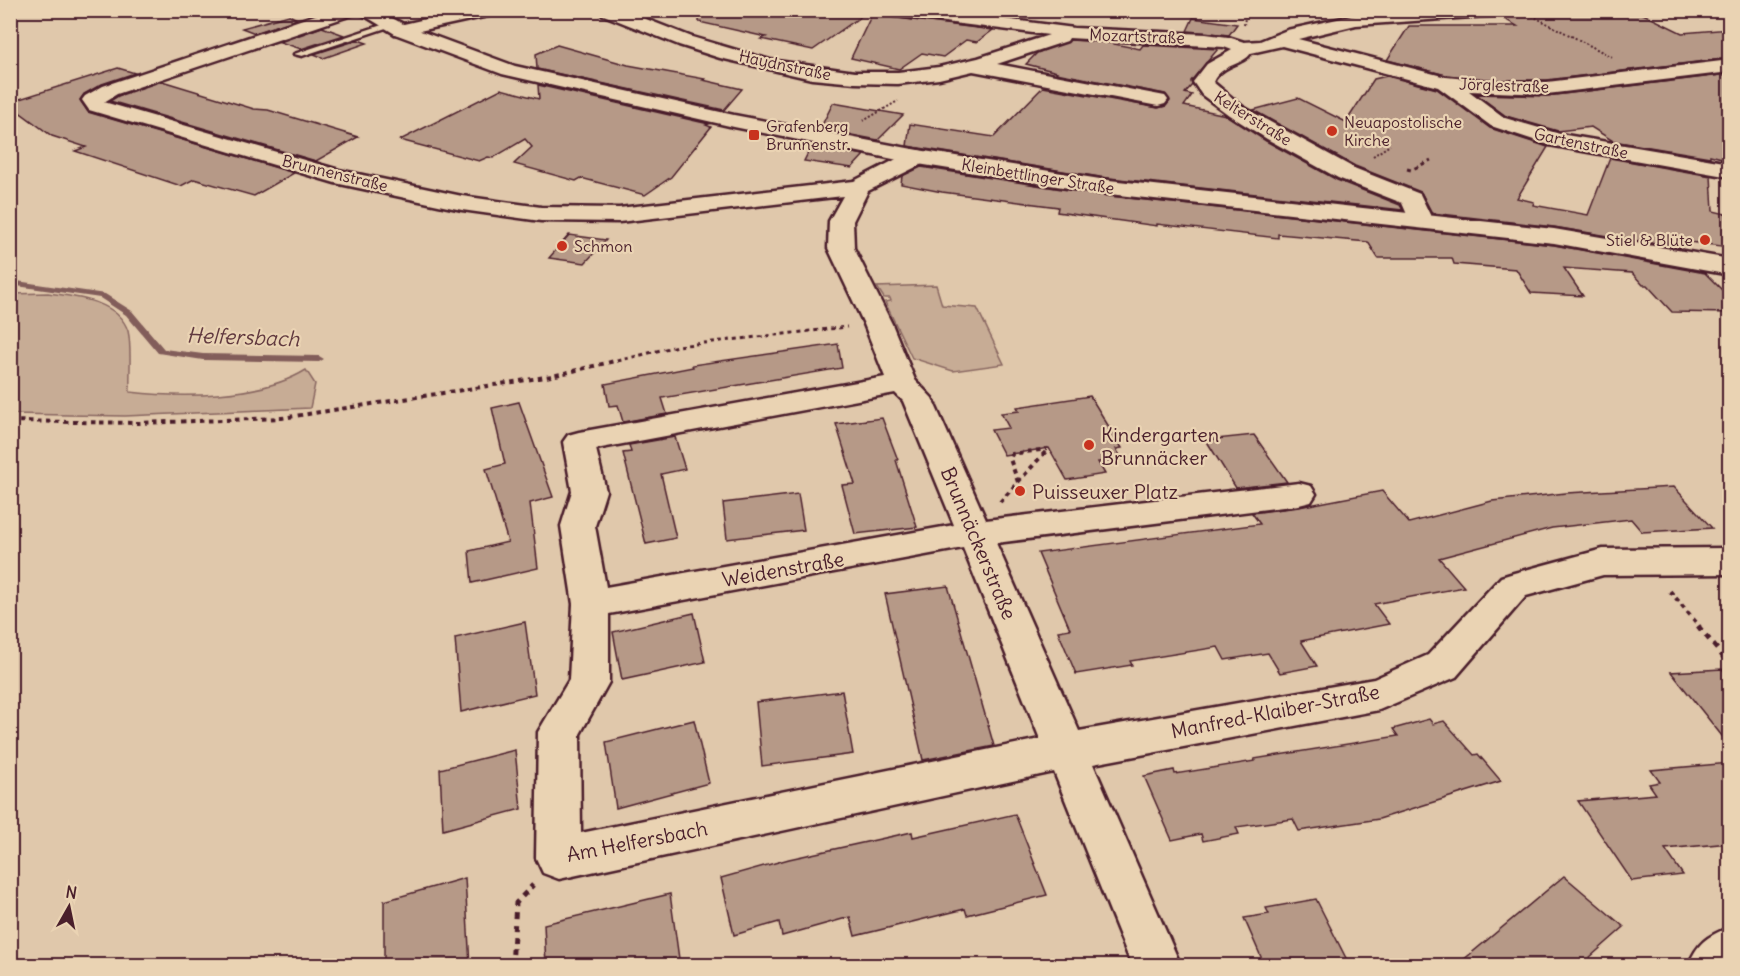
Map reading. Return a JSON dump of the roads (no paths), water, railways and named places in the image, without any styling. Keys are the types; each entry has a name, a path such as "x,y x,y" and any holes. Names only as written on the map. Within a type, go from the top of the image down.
{"street":[{"name":"Brunnenstraße","path":"349,10 161,72 110,90 92,100 96,106 335,176 462,203 541,214 618,215 859,187"},
{"name":"Kleinbettlinger Straße","path":"363,10 396,28 509,70 734,121 918,157 1100,186 1554,236 1730,267"},
{"path":"396,28 491,10"},
{"name":"Haydnstraße","path":"607,10 653,30 758,61 812,74 859,78 904,78 925,75 968,65 1074,33"},
{"name":"Mozartstraße","path":"889,10 1074,33 1206,39 1228,42 1242,48"},
{"name":"Kelterstraße","path":"1421,221 1412,198 1346,173 1247,118 1209,92 1203,82 1206,74 1232,56 1242,53 1242,48 1262,46 1293,34 1356,20 1436,12 1501,10"},
{"path":"1103,17 1127,34"},
{"name":"Jörglestraße","path":"1282,40 1445,83 1497,88 1547,88 1730,66"},
{"name":"Haydnstraße","path":"968,65 1158,100"},
{"name":"Gartenstraße","path":"1445,83 1498,122 1527,131 1557,140 1730,170"},
{"path":"859,187 918,157"},
{"name":"Brunnäckerstraße","path":"859,187 841,221 842,248 878,324 902,383 917,398 986,520 1067,751 1157,966"},
{"name":"Am Helfersbach","path":"902,383 579,442 589,491 578,526 591,604 589,682 559,732 559,858 1067,751"},
{"name":"Weidenstraße","path":"591,604 986,520 1299,494"},
{"name":"Manfred-Klaiber-Straße","path":"1067,751 1379,694 1442,666 1514,586 1603,562 1730,561"},
{"path":"1712,966 1730,951"}],"lane":[{"path":"299,54 396,28"}],"waterway":[{"name":"Helfersbach","path":"10,282 102,296 129,313 161,351 203,357 319,359"}],"place":[{"name":"Neuapostolische Kirche","path":"1332,131"},
{"name":"Grafenberg Brunnenstr.","path":"754,135"},
{"name":"Stiel & Blüte","path":"1705,240"},
{"name":"Schmon","path":"562,246"},
{"name":"Kindergarten Brunnäcker","path":"1089,445"},
{"name":"Puisseuxer Platz","path":"1020,491"}]}
